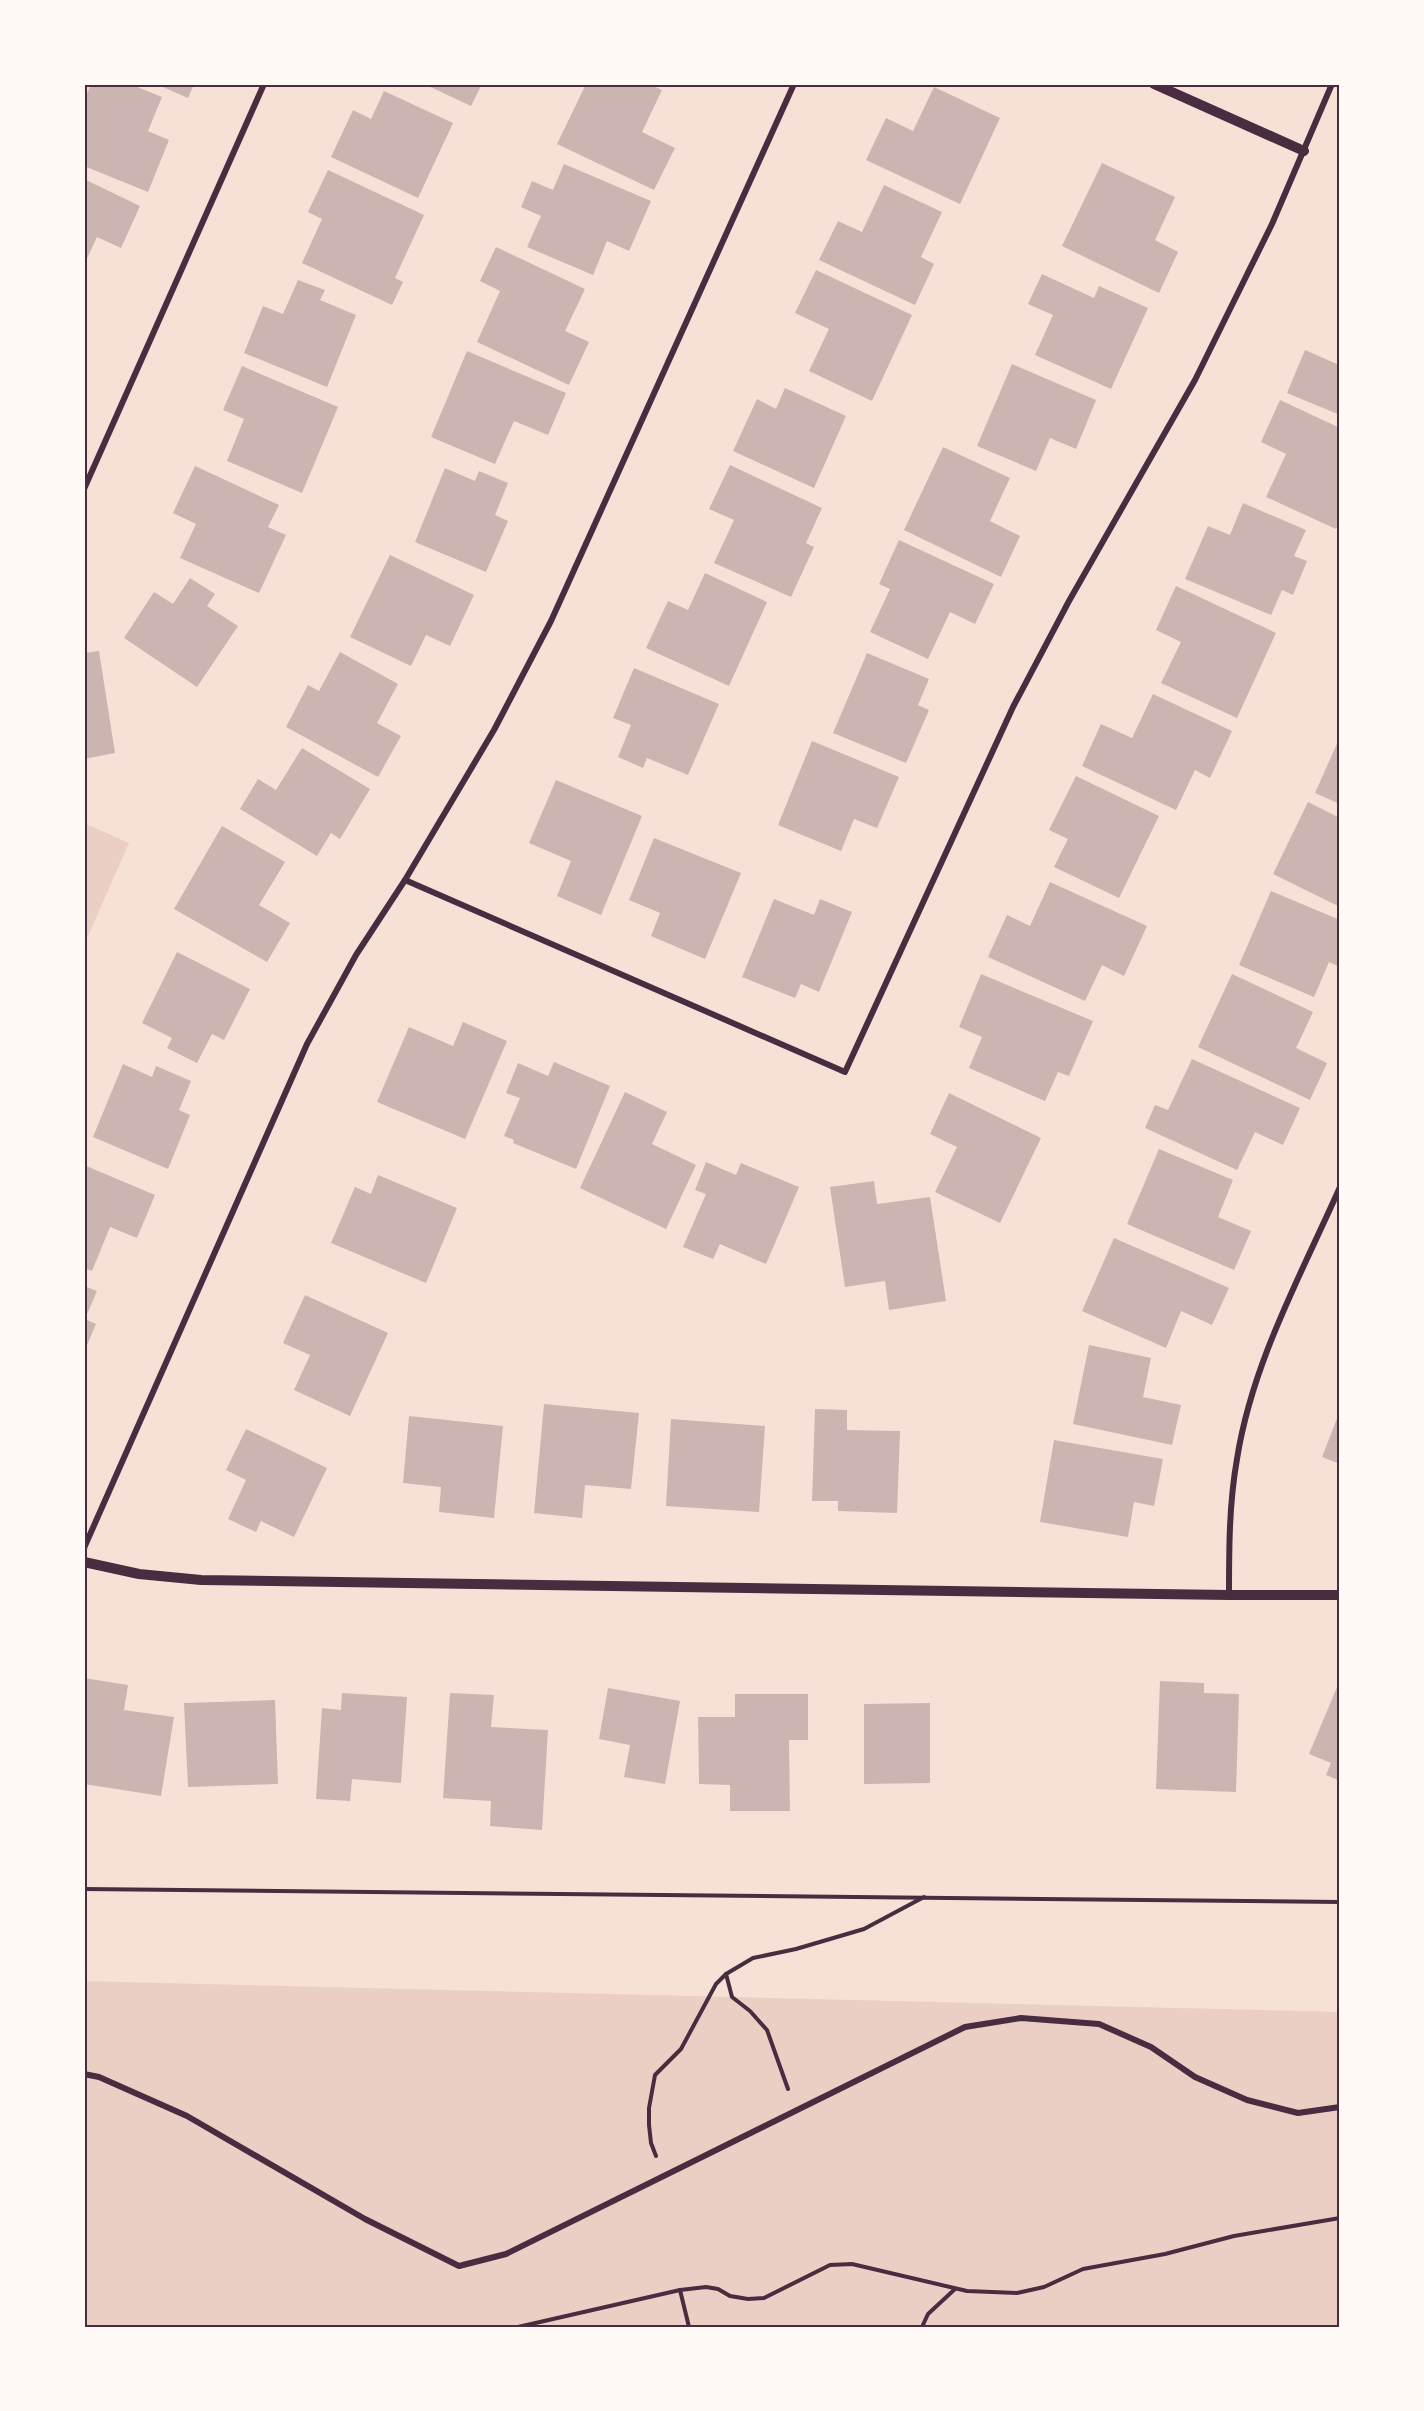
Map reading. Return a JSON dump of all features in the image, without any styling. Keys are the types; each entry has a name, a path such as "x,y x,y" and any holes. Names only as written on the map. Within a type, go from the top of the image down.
{"street":[{"path":"84,489 264,84"},
{"path":"84,1548 307,1044 356,955 405,880 494,730 551,621 794,84"},
{"path":"1154,84 1304,151"},
{"path":"405,880 845,1072 1013,707 1069,601 1195,380 1272,224 1332,84"},
{"path":"1229,1595 1230,1502 1249,1405 1265,1355 1340,1187"},
{"path":"84,1562 139,1574 201,1580 1340,1595"},
{"path":"84,2074 99,2077 187,2116 365,2219 459,2266 506,2254 965,2026 1021,2018 1099,2024 1151,2047 1195,2077 1247,2100 1298,2113 1340,2107"}],"path":[{"path":"84,1889 1340,1902"},
{"path":"664,2176 651,2143 649,2125 649,2108 655,2075 681,2049 716,1984 726,1974 753,1959 864,1929 925,1896"},
{"path":"726,1974 732,1997 750,2011 767,2030 795,2111"},
{"path":"518,2327 680,2290 706,2287 718,2289 730,2296 748,2299 764,2298 830,2265 852,2264 955,2289 1017,2293 1044,2287 1083,2269 1165,2254 1234,2236 1340,2218"},
{"path":"922,2327 928,2314 955,2289"},
{"path":"680,2290 689,2327"}],"shaded area":[{"path":"84,823 129,843 84,945"},
{"path":"84,1981 1340,2012 1340,2327 84,2327"}],"building":[{"path":"91,84 130,84 162,97 148,131 169,140 148,192 84,166 84,101"},
{"path":"156,84 194,84 188,98"},
{"path":"424,84 482,84 471,106"},
{"path":"586,84 649,84 662,90 642,132 675,148 654,190 557,144"},
{"path":"934,87 1000,118 960,204 866,160 886,118 913,131"},
{"path":"384,91 453,123 418,198 331,157 353,110 371,119"},
{"path":"1102,163 1175,197 1155,240 1178,252 1159,293 1062,246"},
{"path":"564,164 651,201 629,251 607,241 593,275 527,247 541,216 521,207 532,181 553,190"},
{"path":"328,170 424,215 395,278 403,282 392,305 302,263 322,219 308,212"},
{"path":"84,179 140,206 121,248 97,237 84,265"},
{"path":"884,185 942,212 921,257 934,264 915,305 819,260 838,221 862,232"},
{"path":"496,247 585,289 565,331 589,342 569,385 477,342 500,291 480,281"},
{"path":"816,270 912,315 872,401 809,371 829,329 795,313"},
{"path":"1042,274 1094,298 1099,286 1148,308 1111,389 1035,355 1053,315 1028,304"},
{"path":"298,280 325,290 320,300 356,315 327,387 244,353 263,306 283,314"},
{"path":"1305,350 1337,364 1340,357 1340,415 1287,393"},
{"path":"467,351 566,393 548,435 514,421 495,464 431,437"},
{"path":"1012,364 1096,400 1076,449 1050,438 1036,471 977,446"},
{"path":"242,366 338,407 302,493 227,461 244,419 223,410"},
{"path":"785,388 846,416 814,488 733,451 757,399 776,409"},
{"path":"1280,400 1340,428 1340,521 1336,529 1266,497 1286,454 1261,442"},
{"path":"943,447 1010,478 990,521 1020,536 1001,577 904,530"},
{"path":"730,465 822,508 806,543 814,547 791,597 714,563 734,520 709,509"},
{"path":"195,466 279,505 268,527 286,535 259,593 180,558 196,524 173,513"},
{"path":"445,468 475,481 479,471 508,483 495,515 508,521 486,572 415,542"},
{"path":"1243,503 1306,530 1294,556 1307,561 1293,595 1282,590 1271,615 1185,579 1208,526 1230,535"},
{"path":"899,540 994,584 975,624 950,612 928,659 870,632 890,589 879,584"},
{"path":"390,555 474,595 450,646 426,635 411,666 350,637"},
{"path":"705,573 767,602 729,686 646,648 668,601 688,610"},
{"path":"190,578 215,594 207,606 238,626 197,687 124,638 154,592 173,604"},
{"path":"1176,586 1276,633 1237,718 1161,683 1181,642 1156,630"},
{"path":"99,651 115,753 84,759 84,653"},
{"path":"340,652 398,684 377,723 401,736 378,777 286,727 308,685 319,691"},
{"path":"867,653 929,679 918,705 929,710 906,763 833,733"},
{"path":"634,668 719,704 688,775 647,758 643,768 618,757 631,725 613,718"},
{"path":"1153,694 1232,731 1210,778 1195,770 1176,810 1082,766 1101,724 1132,738"},
{"path":"1340,737 1340,804 1315,793"},
{"path":"812,741 899,777 877,828 854,819 841,851 778,825"},
{"path":"302,748 370,789 340,839 331,833 317,856 240,809 258,779 276,790"},
{"path":"1076,776 1159,816 1119,898 1054,867 1068,839 1049,830"},
{"path":"556,780 642,816 601,915 557,896 571,861 529,843"},
{"path":"1308,802 1340,818 1340,907 1273,874"},
{"path":"222,826 285,862 259,905 290,923 267,962 174,909"},
{"path":"654,838 741,873 705,959 651,936 660,913 629,900"},
{"path":"1050,882 1147,926 1124,976 1102,965 1085,1001 988,957 1007,915 1030,926"},
{"path":"1271,891 1340,920 1340,967 1329,962 1314,997 1239,965"},
{"path":"774,899 814,915 820,899 852,912 819,992 801,984 795,998 742,977"},
{"path":"177,952 250,989 224,1040 212,1034 197,1063 167,1048 172,1038 142,1023"},
{"path":"981,974 1093,1021 1069,1076 1058,1072 1045,1101 969,1068 982,1037 959,1027"},
{"path":"1232,974 1313,1012 1296,1048 1327,1063 1310,1100 1198,1047"},
{"path":"463,1022 507,1041 465,1139 377,1102 409,1027 453,1046"},
{"path":"1192,1059 1300,1108 1283,1145 1255,1132 1237,1170 1145,1128 1155,1105 1168,1110"},
{"path":"554,1062 610,1086 576,1169 513,1143 514,1140 504,1136 520,1098 506,1093 518,1063 548,1076"},
{"path":"123,1064 152,1077 156,1066 191,1081 179,1110 190,1115 168,1169 93,1137"},
{"path":"625,1092 667,1112 652,1144 696,1165 666,1229 580,1188"},
{"path":"949,1093 1041,1138 1000,1223 935,1192 957,1147 930,1134"},
{"path":"1159,1149 1233,1180 1218,1217 1251,1231 1234,1270 1127,1224"},
{"path":"706,1162 736,1175 741,1163 799,1187 766,1264 720,1244 713,1259 683,1247 706,1194 695,1190"},
{"path":"84,1165 155,1195 137,1238 110,1227 92,1271 84,1268"},
{"path":"378,1175 457,1208 426,1283 331,1243 355,1187 371,1194"},
{"path":"874,1181 877,1204 930,1197 946,1301 889,1310 885,1281 845,1287 830,1187"},
{"path":"1114,1238 1229,1288 1212,1325 1181,1311 1166,1348 1082,1311"},
{"path":"84,1286 97,1291 85,1319 96,1324 84,1352"},
{"path":"305,1295 388,1333 350,1416 294,1390 310,1355 283,1343"},
{"path":"1089,1345 1151,1358 1143,1397 1181,1405 1172,1445 1073,1424"},
{"path":"544,1404 639,1413 631,1489 585,1485 582,1518 534,1513"},
{"path":"815,1409 847,1410 847,1430 900,1431 897,1513 838,1511 838,1501 812,1501"},
{"path":"409,1416 503,1426 494,1518 439,1512 441,1487 403,1483"},
{"path":"1338,1416 1340,1417 1340,1464 1322,1457"},
{"path":"671,1419 765,1426 759,1512 666,1506"},
{"path":"246,1429 327,1468 294,1537 261,1521 256,1532 228,1519 246,1480 226,1470"},
{"path":"1054,1440 1163,1459 1154,1506 1134,1502 1128,1537 1040,1522"},
{"path":"84,1678 128,1685 124,1710 174,1717 161,1796 84,1784"},
{"path":"1340,1680 1340,1781 1326,1775 1331,1763 1309,1754"},
{"path":"1160,1681 1204,1683 1204,1693 1239,1694 1236,1792 1156,1789"},
{"path":"608,1688 680,1701 665,1784 624,1777 630,1745 599,1739"},
{"path":"342,1693 407,1697 401,1783 352,1779 350,1801 316,1799 322,1708 341,1710"},
{"path":"450,1693 494,1695 491,1727 548,1730 542,1830 490,1826 491,1801 443,1798"},
{"path":"735,1694 808,1694 808,1740 789,1740 790,1811 730,1811 730,1785 699,1784 698,1717 735,1717"},
{"path":"275,1700 278,1784 188,1787 184,1703"},
{"path":"930,1703 930,1783 864,1784 864,1704"}]}
